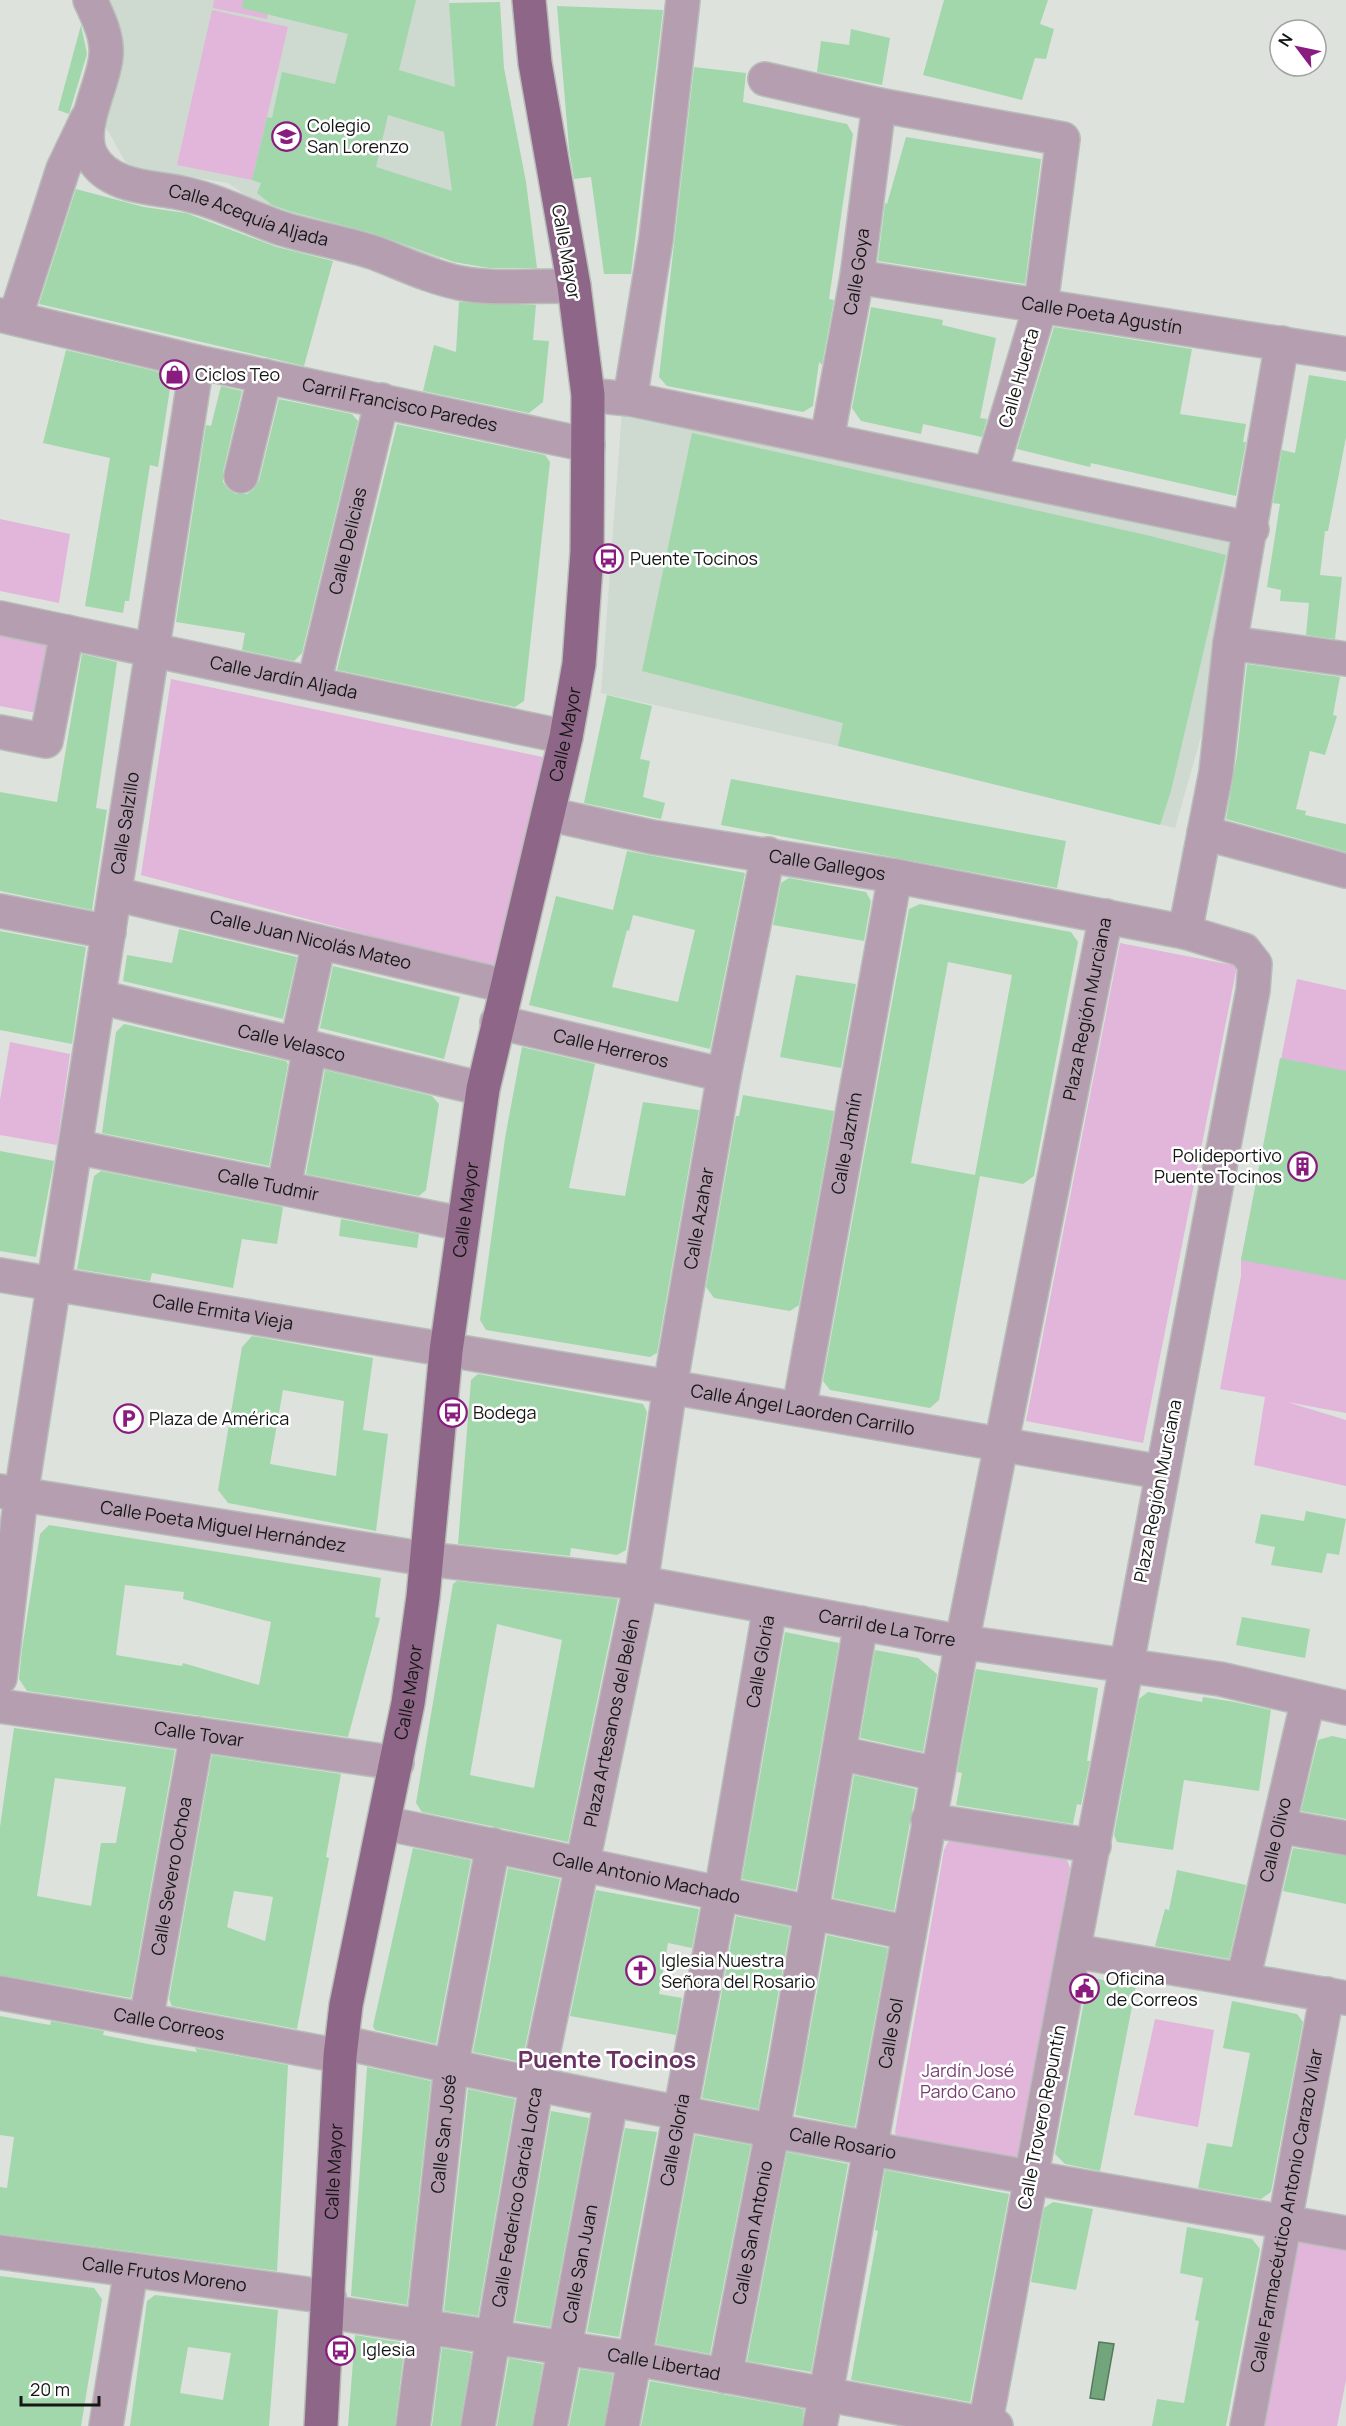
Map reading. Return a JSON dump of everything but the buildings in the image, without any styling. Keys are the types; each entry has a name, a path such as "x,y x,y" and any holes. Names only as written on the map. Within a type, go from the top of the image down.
{"main road":[{"name":"Calle Mayor","path":"321,2426 341,2049 353,1965 397,1763 415,1660 446,1351 483,1089 574,702 583,621 588,395 574,286 535,63 530,0"}],"street":[{"name":"Calle Acequía Aljada","path":"90,0 101,24 107,55 91,112 88,140 91,156 105,173 122,182 214,200 272,225 374,253 425,275 464,284 574,286"},
{"path":"630,399 656,238 678,0"},
{"path":"765,80 879,105"},
{"name":"Calle Huerta","path":"879,105 1063,138 1041,304 990,474"},
{"name":"Calle Goya","path":"827,439 857,277 879,105"},
{"path":"8,316 63,169 91,112"},
{"name":"Calle Poeta Agustín","path":"857,277 1041,304 1346,354"},
{"name":"Carril Francisco Paredes","path":"8,316 197,362 588,445"},
{"path":"1185,932 1216,772 1230,643 1252,529 1282,344"},
{"name":"Calle Salzillo","path":"54,1285 197,362"},
{"path":"241,476 265,376"},
{"path":"588,395 630,399 1252,529"},
{"name":"Calle Delicias","path":"314,683 382,400"},
{"name":"Calle Jardín Aljada","path":"0,618 566,737"},
{"path":"0,732 46,741 67,632"},
{"path":"1230,643 1346,659"},
{"name":"Calle Gallegos","path":"548,814 652,837 895,876 1107,916"},
{"path":"1204,833 1346,871"},
{"name":"Calle Azahar","path":"641,1583 670,1386 724,1075 768,854"},
{"name":"Calle Jazmín","path":"799,1409 895,876"},
{"name":"Calle Juan Nicolás Mateo","path":"116,894 506,986"},
{"path":"0,912 109,932"},
{"name":"Plaza Región Murciana","path":"962,1642 1107,916 1185,932 1244,950 1251,956 1255,974 1124,1665"},
{"path":"284,1188 319,942"},
{"name":"Calle Velasco","path":"99,997 483,1089"},
{"name":"Calle Herreros","path":"497,1022 724,1075"},
{"name":"Calle Tudmir","path":"76,1147 463,1224"},
{"name":"Calle Ermita Vieja","path":"0,1275 446,1351"},
{"path":"0,1678 10,1493 54,1285"},
{"name":"Calle Ángel Laorden Carrillo","path":"446,1351 670,1386 1161,1472"},
{"name":"Calle Poeta Miguel Hernández","path":"10,1493 426,1559"},
{"name":"Carril de La Torre","path":"426,1559 641,1583 962,1642 1220,1679 1346,1708"},
{"name":"Plaza Artesanos del Belén","path":"584,1864 641,1583"},
{"name":"Calle Gloria","path":"622,2426 721,1893 770,1607"},
{"name":"Calle San Antonio","path":"724,2376 772,2131 861,1623"},
{"name":"Calle Sol","path":"820,2426 868,2150 962,1642"},
{"name":"Calle Trovero Repuntín","path":"989,2425 1030,2176 1094,1846 1124,1665"},
{"name":"Calle Olivo","path":"1244,1980 1308,1700"},
{"name":"Calle Tovar","path":"0,1706 397,1763"},
{"name":"Calle Severo Ochoa","path":"146,2020 197,1734"},
{"path":"839,1753 937,1774"},
{"path":"928,1820 1094,1846"},
{"name":"Calle Antonio Machado","path":"384,1823 909,1933"},
{"path":"1279,1826 1346,1838"},
{"name":"Calle San José","path":"413,2426 426,2327 427,2288 451,2067 493,1845"},
{"name":"Calle Federico García Lorca","path":"478,2426 536,2086 584,1864"},
{"path":"1074,1951 1336,1996"},
{"name":"Calle Correos","path":"0,1993 146,2020 341,2049"},
{"name":"Calle Farmacéutico Antonio Carazo Vilar","path":"1246,2426 1284,2222 1336,1996"},
{"name":"Calle Rosario","path":"341,2049 451,2067 536,2086 868,2150 1030,2176 1346,2233"},
{"name":"Calle San Juan","path":"550,2426 611,2100"},
{"name":"Calle Frutos Moreno","path":"0,2252 131,2270 329,2304"},
{"path":"106,2426 131,2270"},
{"name":"Calle Libertad","path":"329,2304 426,2327 636,2359 989,2425"}],"shaded area":[{"name":"Colegio San Lorenzo","path":"103,0 449,0 467,169 439,237 440,261 283,221 228,183 175,174 155,176 130,170 104,124"},
{"path":"622,410 1076,504 1235,544 1202,733 1175,828 838,746 601,693"},
{"path":"1099,2342 1114,2344 1104,2400 1090,2398"}],"green space":[{"path":"214,0 271,0 267,19 213,8"},
{"path":"212,10 288,27 252,180 177,165"},
{"path":"0,519 70,534 59,603 0,591"},
{"path":"0,633 52,642 42,714 0,706"},
{"path":"171,679 547,758 495,969 141,875"},
{"path":"1120,943 1237,966 1143,1443 1026,1421"},
{"path":"1297,979 1346,990 1346,1413 1287,1402 1346,1420 1346,1486 1254,1465 1265,1397 1220,1389 1241,1276 1241,1260"},
{"path":"10,1042 70,1054 57,1145 0,1135 0,1100"},
{"name":"Jardín José Pardo Cano","path":"953,1840 1062,1857 1067,1860 1070,1868 1021,2155 1017,2159 897,2138 895,2132 944,1850 948,1842"},
{"path":"1155,2019 1214,2030 1198,2127 1134,2115"},
{"path":"1295,2239 1346,2248 1346,2380 1337,2426 1261,2426"}],"place":[{"name":"Colegio San Lorenzo","path":"286,136"},
{"name":"Ciclos Teo","path":"174,375"},
{"name":"Puente Tocinos","path":"609,559"},
{"name":"Polideportivo Puente Tocinos","path":"1303,1166"},
{"name":"Bodega","path":"452,1413"},
{"name":"Plaza de América","path":"128,1419"},
{"name":"Iglesia Nuestra Señora del Rosario","path":"640,1971"},
{"name":"Oficina de Correos","path":"1085,1989"},
{"name":"Iglesia","path":"341,2350"}],"district":[{"name":"Puente Tocinos","path":"607,2060"}]}
